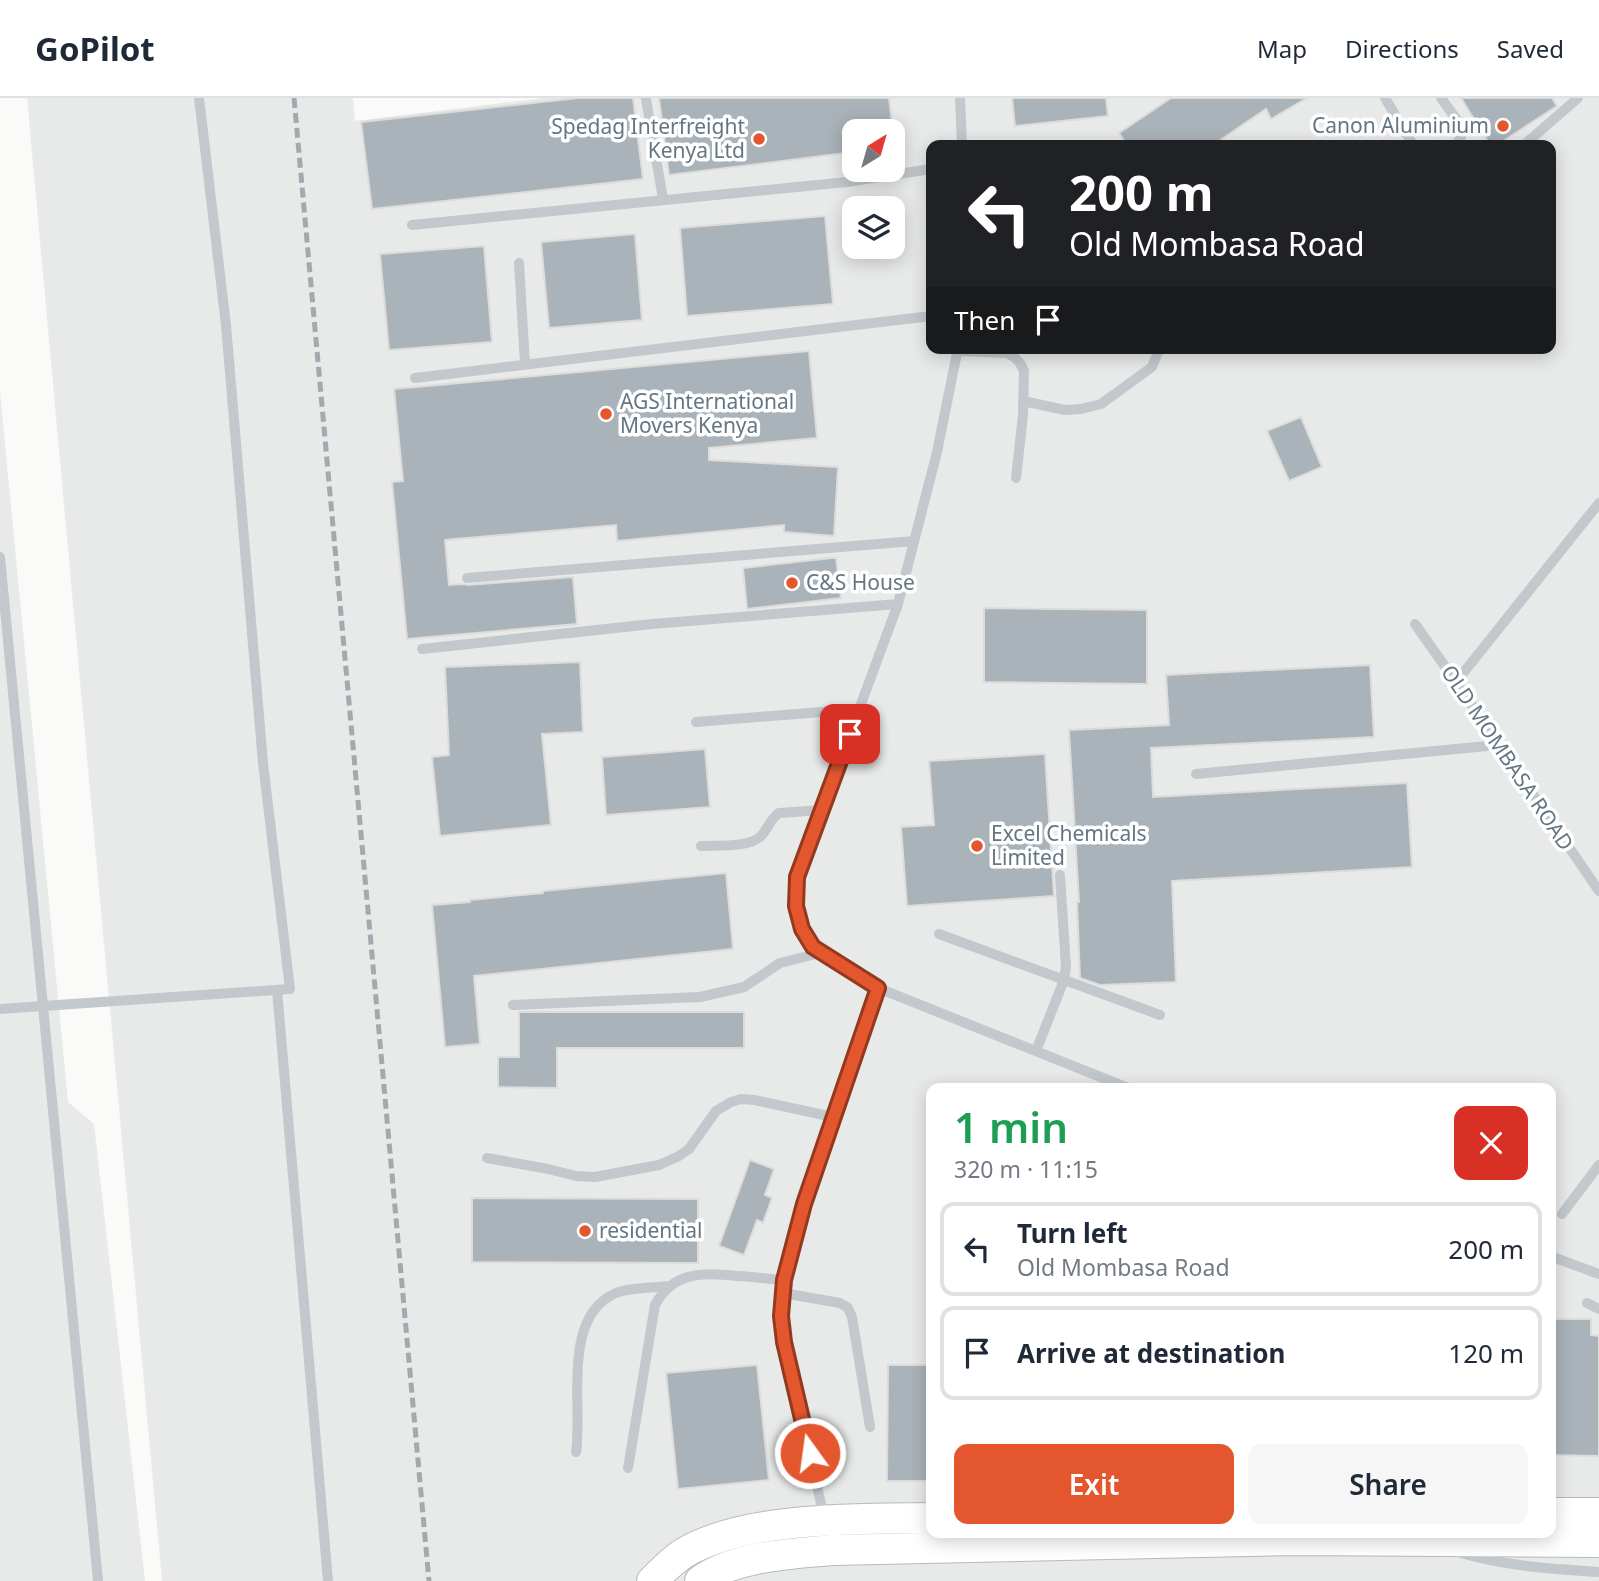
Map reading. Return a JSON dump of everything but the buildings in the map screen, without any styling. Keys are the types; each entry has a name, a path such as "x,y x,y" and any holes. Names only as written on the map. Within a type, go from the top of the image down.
{"main road":[{"path":"1556,1513 1599,1513"},
{"path":"700,1581 720,1569 837,1535 926,1519"},
{"path":"652,1581 684,1553 712,1541 759,1529 837,1535 926,1535"},
{"path":"1356,1538 1599,1542"}],"lane":[{"path":"0,1009 290,989 263,762 226,325 200,98"},
{"path":"960,98 962,140"},
{"path":"1385,98 1410,140"},
{"path":"1441,98 1462,127 1460,140"},
{"path":"1530,140 1578,98"},
{"path":"646,99 663,199"},
{"path":"412,225 847,182 926,170"},
{"path":"519,263 525,365"},
{"path":"415,378 926,317"},
{"path":"957,354 937,452 898,604 797,877 796,906 802,929 813,947 878,988 1116,1083"},
{"path":"1009,354 1020,363 1024,371 1016,478"},
{"path":"1023,401 1065,410 1101,404 1152,367 1157,354"},
{"path":"1456,682 1599,503"},
{"path":"467,578 914,541"},
{"path":"0,557 98,1581"},
{"path":"422,649 652,624 898,604"},
{"name":"OLD MOMBASA ROAD","path":"1415,624 1599,891"},
{"path":"0,691 13,690"},
{"path":"696,722 859,709"},
{"path":"1196,774 1498,745"},
{"path":"701,846 751,843 761,836 779,813 822,810"},
{"path":"1036,1051 1064,980 1066,956 1060,874"},
{"path":"939,934 1160,1015"},
{"path":"513,1004 700,997 744,987 780,963 820,953"},
{"path":"837,1535 784,1342 781,1316 784,1280 804,1204 878,988"},
{"path":"277,990 328,1581"},
{"path":"487,1158 576,1176 595,1177 659,1165 679,1156 689,1149 716,1111 741,1099 833,1117"},
{"path":"1562,1214 1599,1164"},
{"path":"1556,1258 1599,1274"},
{"path":"628,1468 656,1305 662,1293 674,1282 693,1275 712,1273 784,1280"},
{"path":"576,1452 579,1434 577,1370 586,1323 597,1307 619,1292 670,1286"},
{"path":"783,1293 841,1303 848,1308 852,1317 870,1427"},
{"path":"1587,1303 1599,1309"},
{"path":"1420,1540 1480,1559 1552,1569 1599,1572"}],"shaded area":[{"path":"27,98 353,98 355,121 543,98 1599,98 1599,1581 162,1581"},
{"path":"0,391 68,1102 94,1124 145,1581 0,1581"}],"railway":[{"path":"294,98 429,1581"}],"place":[{"name":"Canon Aluminium","path":"1503,126"},
{"name":"Spedag Interfreight Kenya Ltd","path":"759,139"},
{"name":"AGS International Movers Kenya","path":"606,414"},
{"name":"C&S House","path":"792,583"},
{"name":"Excel Chemicals Limited","path":"977,846"},
{"name":"residential","path":"585,1231"}],"route":[{"path":"810,1453 784,1342 781,1316 784,1280 804,1204 878,988 813,947 802,929 796,906 797,877 850,734"}]}
